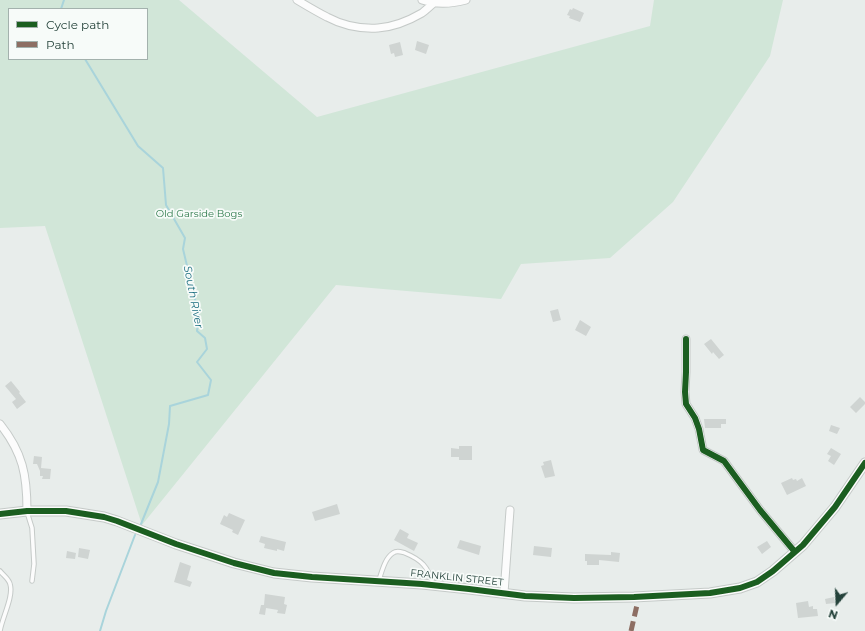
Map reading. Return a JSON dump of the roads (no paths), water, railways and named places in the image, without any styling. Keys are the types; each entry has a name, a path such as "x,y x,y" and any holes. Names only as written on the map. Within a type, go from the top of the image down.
{"street":[{"path":"297,0 338,22 358,27 370,28 379,28 405,21 422,13 434,3"},
{"path":"422,0 447,4 466,0"},
{"path":"686,339 686,404 696,418 703,450 724,461 760,510 795,552"},
{"path":"0,424 14,443 22,463 26,482 27,511"},
{"name":"FRANKLIN STREET","path":"0,514 27,511 66,511 104,517 176,544 234,563 260,570 312,577 434,585 525,596 626,598 718,592 740,588 757,582 773,571 803,545 835,507 865,463"},
{"path":"504,594 510,510"}],"lane":[{"path":"27,511 32,528 34,564 32,581"},
{"path":"378,581 390,556 394,552 398,551 414,557 425,565 434,585"},
{"path":"0,571 10,582 11,590 0,631"}],"waterway":[{"name":"South River","path":"61,8 64,0"},
{"name":"South River","path":"86,60 138,146 163,168 166,205 185,238 183,249 199,316 197,331 205,338 207,349 197,362 211,380 208,395 170,406 169,424 158,482 141,524"},
{"name":"South River","path":"100,631 106,611 135,535"}],"park label":[{"name":"Old Garside Bogs","path":"199,214"}]}
